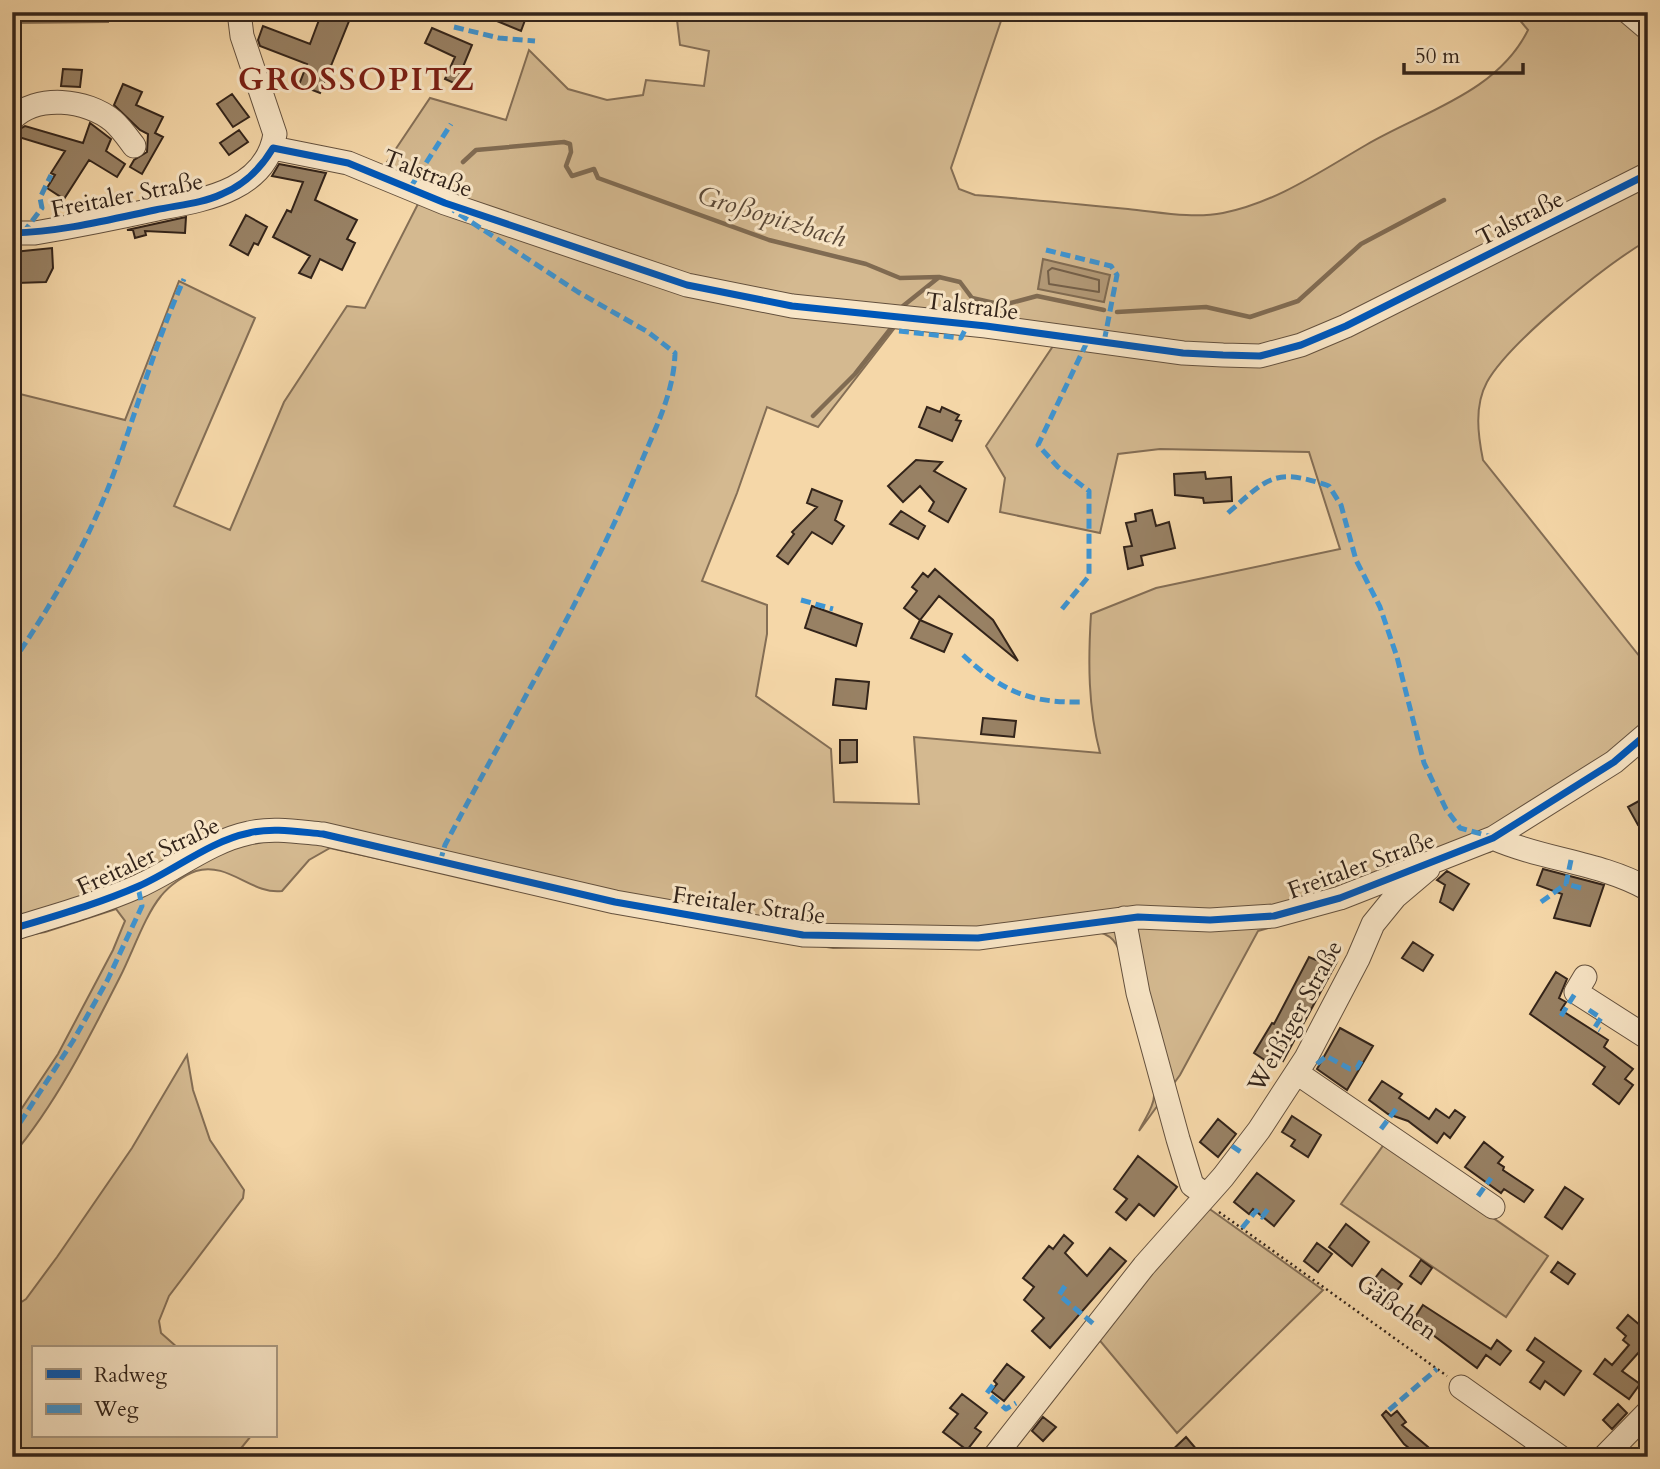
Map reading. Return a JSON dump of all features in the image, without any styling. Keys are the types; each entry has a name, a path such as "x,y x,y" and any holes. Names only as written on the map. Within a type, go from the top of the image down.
{"street":[{"path":"239,12 242,36 274,126 273,148"},
{"path":"1628,12 1648,29"},
{"path":"12,120 21,110 66,102 113,121 134,146"},
{"name":"Talstraße","path":"273,148 348,163 445,203 687,285 792,306 998,328 1182,353 1261,356 1301,345 1346,326 1648,174"},
{"name":"Freitaler Straße","path":"12,233 34,233 130,216 221,195 246,180 266,161 273,148"},
{"name":"Freitaler Straße","path":"12,929 74,911 138,887 250,832 323,835 615,902 803,935 978,938 1124,918 1210,920 1274,916 1340,898 1493,838 1614,762 1648,733"},
{"path":"1493,838 1527,850 1571,860 1648,889"},
{"path":"208,851 224,859 240,853"},
{"name":"Weißiger Straße","path":"994,1457 1144,1266 1259,1130 1297,1073 1358,959 1373,924 1395,897 1428,869 1426,864"},
{"path":"1124,918 1138,993 1178,1139 1192,1185 1204,1197"},
{"path":"1585,976 1576,992 1648,1038"},
{"path":"1297,1073 1493,1207"},
{"path":"1461,1387 1560,1457"},
{"path":"1604,1457 1648,1412"}],"shaded area":[{"path":"12,12 108,12 108,22 12,23"},
{"path":"660,12 1004,12 951,168 959,189 975,195 1199,215 1223,213 1279,194 1478,85 1514,52 1528,30 1513,12 1648,12 1648,240 1585,285 1516,346 1487,382 1480,401 1478,421 1483,460 1648,667 1648,744 1490,852 1469,854 1336,908 1258,931 1180,1075 1139,1131 1154,1100 1150,1066 1121,955 1113,939 1102,933 982,946 833,948 669,923 330,848 309,860 282,891 260,888 219,870 208,869 191,873 168,888 150,913 71,1070 43,1115 12,1156 12,1123 58,1054 113,950 125,921 116,909 45,932 12,938 12,392 125,420 179,281 255,318 174,506 230,530 284,402 347,306 365,308 419,202 383,168 430,98 506,120 529,50 568,89 607,100 643,95 646,80 704,86 709,51 680,45 677,20","holes":["898,324 1055,343 986,446 1005,478 1000,512 1100,533 1118,454 1160,449 1309,452 1340,549 1156,588 1091,614 1090,684 1100,753 914,737 919,804 834,802 831,749 756,696 767,634 767,605 702,581 767,407 818,427"]},
{"path":"187,1055 193,1090 210,1140 244,1190 243,1198 169,1296 159,1321 161,1333 176,1346 32,1346 32,1438 249,1438 234,1457 12,1457 12,1308 26,1299 132,1148"},
{"path":"1385,1143 1548,1256 1506,1317 1341,1204"},
{"path":"1204,1205 1323,1290 1177,1433 1096,1336"}],"water":[{"path":"1043,259 1110,275 1104,302 1038,289"}],"building":[{"path":"322,12 349,21 320,93 299,85 307,64 260,46 258,40 263,26 310,44"},
{"path":"475,12 528,12 521,31"},
{"path":"432,28 472,45 456,84 445,79 455,57 425,43"},
{"path":"63,69 82,70 80,87 61,86"},
{"path":"123,84 142,92 136,105 163,117 155,133 163,137 142,174 130,167 134,160 147,152 148,134 140,130 114,105"},
{"path":"232,94 249,117 233,127 217,104"},
{"path":"90,123 111,139 106,151 125,164 117,177 89,160 64,199 47,188 55,175 51,173 65,151 12,133 25,126 83,143"},
{"path":"239,130 248,142 229,155 220,143"},
{"path":"279,164 326,173 315,200 357,220 347,239 355,243 342,270 320,259 311,278 299,273 310,256 273,237 287,210 291,212 303,182 272,176"},
{"path":"246,215 267,227 258,245 254,243 248,255 230,245"},
{"path":"186,217 185,233 145,231 146,235 135,238 133,230 127,230"},
{"path":"52,248 53,268 46,282 17,283 14,252"},
{"path":"927,407 940,412 942,407 959,415 956,420 961,421 952,441 919,427"},
{"path":"916,460 942,462 934,471 966,489 948,522 929,511 934,502 920,486 903,502 888,486"},
{"path":"1205,472 1206,479 1231,477 1232,501 1204,503 1203,498 1175,495 1174,474"},
{"path":"812,489 842,501 835,520 844,526 832,544 812,532 788,564 777,556 794,534 792,532 817,507 807,503"},
{"path":"1152,510 1156,526 1169,522 1175,548 1141,556 1143,565 1128,569 1124,547 1132,546 1126,523 1136,521 1135,514"},
{"path":"901,511 925,526 918,539 890,524"},
{"path":"935,569 993,620 1018,661 939,596 920,620 904,608 917,591 912,587 923,573 928,577"},
{"path":"812,606 862,624 856,646 805,628"},
{"path":"920,620 952,634 944,652 911,638"},
{"path":"836,679 869,682 866,709 833,705"},
{"path":"983,718 1016,721 1014,737 981,734"},
{"path":"840,740 857,740 857,762 840,763"},
{"path":"1648,796 1648,820 1638,825 1628,807"},
{"path":"1543,869 1604,885 1590,926 1554,918 1562,894 1537,885"},
{"path":"1447,871 1469,884 1453,910 1440,902 1445,885 1437,880"},
{"path":"1413,942 1433,955 1423,971 1402,958"},
{"path":"1319,953 1337,962 1283,1061 1278,1058 1274,1066 1254,1053 1272,1023 1274,1024 1309,957 1316,960"},
{"path":"1556,972 1567,979 1559,998 1566,1002 1561,1010 1608,1040 1604,1047 1633,1069 1625,1079 1633,1085 1619,1104 1593,1084 1605,1067 1530,1014"},
{"path":"1340,1028 1373,1046 1347,1090 1317,1069"},
{"path":"1382,1081 1402,1094 1399,1098 1429,1119 1436,1109 1449,1118 1455,1110 1465,1117 1450,1138 1444,1133 1437,1143 1408,1121 1388,1114 1369,1100"},
{"path":"1292,1116 1321,1135 1308,1157 1291,1146 1295,1140 1282,1132"},
{"path":"1218,1119 1236,1134 1218,1157 1200,1142"},
{"path":"1484,1142 1503,1157 1498,1163 1504,1167 1503,1170 1533,1190 1524,1202 1504,1189 1501,1193 1465,1167"},
{"path":"1138,1156 1177,1187 1154,1216 1139,1204 1126,1220 1116,1212 1127,1199 1114,1189"},
{"path":"1257,1173 1294,1201 1274,1226 1253,1209 1249,1214 1234,1202"},
{"path":"1565,1187 1583,1199 1562,1229 1545,1217"},
{"path":"1346,1224 1369,1242 1352,1266 1329,1247"},
{"path":"1064,1235 1073,1243 1065,1253 1087,1276 1110,1248 1126,1261 1050,1348 1032,1331 1044,1318 1024,1300 1034,1287 1023,1278 1049,1246 1053,1249"},
{"path":"1317,1243 1332,1254 1318,1272 1304,1261"},
{"path":"1421,1260 1432,1268 1421,1284 1410,1276"},
{"path":"1558,1262 1575,1274 1568,1284 1551,1272"},
{"path":"1382,1269 1402,1284 1386,1305 1364,1293"},
{"path":"1423,1305 1491,1349 1497,1340 1511,1351 1500,1365 1486,1355 1477,1368 1413,1320"},
{"path":"1628,1315 1648,1332 1648,1342 1622,1371 1640,1384 1629,1399 1594,1374 1605,1359 1612,1365 1629,1345 1623,1340 1626,1336 1617,1328"},
{"path":"1535,1338 1581,1371 1564,1395 1545,1381 1540,1389 1530,1382 1544,1362 1527,1350"},
{"path":"1007,1364 1024,1377 1004,1401 991,1391 997,1384 994,1381"},
{"path":"962,1394 987,1413 975,1428 981,1432 967,1450 943,1432 958,1414 950,1408"},
{"path":"1618,1404 1627,1413 1612,1429 1603,1420"},
{"path":"1386,1411 1391,1416 1397,1411 1406,1422 1402,1425 1428,1447 1420,1457 1404,1444 1382,1415"},
{"path":"1043,1417 1056,1427 1043,1441 1032,1431"},
{"path":"1186,1437 1203,1457 1165,1457"}],"waterway":[{"name":"Großopitzbach","path":"463,162 476,150 564,142 570,144 571,152 566,166 572,176 594,169 598,178 769,240 866,264 900,278 939,277 960,282 972,298 1003,305 1037,296 1104,310"},
{"name":"Großopitzbach","path":"1117,312 1206,307 1250,317 1298,301 1361,244 1444,200"},
{"path":"903,306 938,278"},
{"path":"813,416 855,374 892,327"}],"marked path":[{"path":"454,27 499,38 535,41"},
{"path":"410,188 451,124"},
{"path":"23,233 42,208 40,198 51,175"},
{"path":"440,862 445,845 572,610 619,514 663,410 674,368 675,353 648,332 578,292 453,210"},
{"path":"1046,250 1111,266 1117,275 1104,342"},
{"path":"12,663 56,594 94,521 184,279"},
{"path":"899,331 961,338 968,324"},
{"path":"1062,609 1089,576 1089,491 1058,467 1038,445 1088,340"},
{"path":"1228,513 1253,491 1273,479 1296,477 1329,486 1341,505 1356,560 1380,607 1397,657 1424,763 1446,809 1460,828 1492,837"},
{"path":"801,600 833,609"},
{"path":"963,655 990,678 1017,692 1046,700 1082,702"},
{"path":"1571,860 1566,884 1581,888"},
{"path":"1541,902 1566,884"},
{"path":"12,1135 73,1041 107,981 142,906 138,887"},
{"path":"1561,1016 1576,992"},
{"path":"1589,1010 1601,1018 1595,1027 1600,1030"},
{"path":"1317,1064 1326,1056 1350,1069 1357,1068 1361,1061"},
{"path":"1381,1129 1399,1105"},
{"path":"1232,1146 1241,1152"},
{"path":"1478,1196 1491,1178"},
{"path":"1242,1228 1256,1211 1262,1217 1268,1209"},
{"path":"1065,1286 1059,1295 1096,1326"},
{"path":"1389,1410 1437,1369"},
{"path":"993,1385 987,1393 1006,1409 1016,1403"}],"cycle path":[{"path":"12,233 84,225 214,197 245,181 273,148 348,163 445,203 687,285 792,306 986,326 1183,353 1260,356 1301,345 1346,326 1648,174"},
{"path":"12,929 124,892 220,842 258,831 276,830 323,834 615,902 803,935 978,938 1138,917 1210,920 1274,916 1340,898 1493,838 1614,762 1648,733"}],"district":[{"name":"GROSSOPITZ","path":"357,79"}]}
